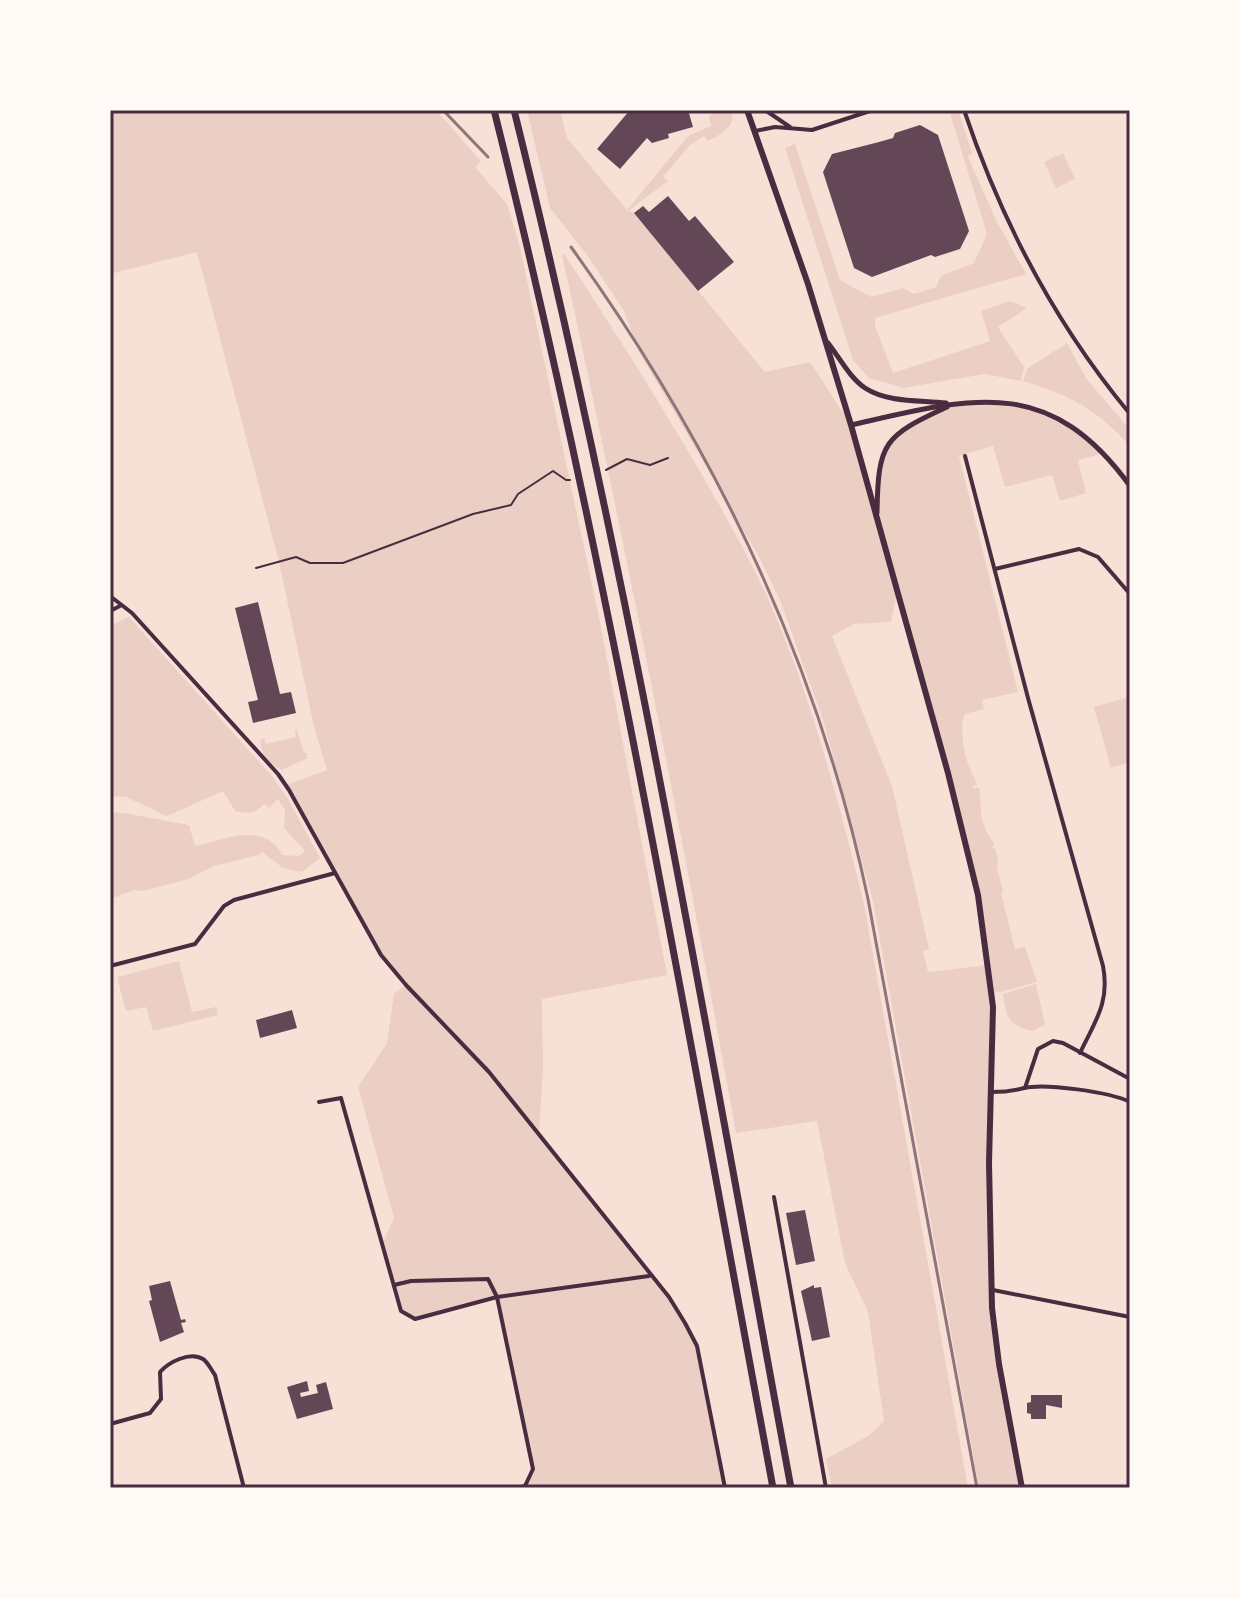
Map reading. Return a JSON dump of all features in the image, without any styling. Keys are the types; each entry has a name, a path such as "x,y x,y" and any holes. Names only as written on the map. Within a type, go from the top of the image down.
{"highway":[{"path":"494,110 579,469 667,917 773,1488"},
{"path":"514,110 597,465 684,898 791,1488"}],"main road":[{"path":"747,110 851,425 955,798 978,895 993,1007 990,1290 997,1354 1022,1488"}],"street":[{"path":"765,110 792,128"},
{"path":"755,131 775,127 812,130 873,110"},
{"path":"964,110 997,199 1024,255 1097,374 1130,414"},
{"path":"826,342 860,384 888,398 1022,405 1063,420 1095,443 1130,486"},
{"path":"851,425 955,403"},
{"path":"877,515 879,469 890,441 904,427 955,403"},
{"path":"965,456 1107,983 1102,1011 1080,1053"},
{"path":"995,569 1079,549 1098,557 1130,594"},
{"path":"110,596 132,613 278,774 381,955 489,1072 649,1276 669,1297 697,1346 725,1488"},
{"path":"110,611 120,606"},
{"path":"110,966 195,944 229,903 335,873"},
{"path":"1025,1088 1038,1049 1046,1043 1063,1043 1130,1079"},
{"path":"992,1092 1060,1088 1117,1095 1130,1102"},
{"path":"319,1102 341,1098 401,1311 415,1319 497,1297 649,1276"},
{"path":"774,1197 826,1488"},
{"path":"394,1285 411,1281 488,1279 497,1297 533,1469 525,1486 517,1488"},
{"path":"990,1290 1130,1317"},
{"path":"110,1424 150,1413 161,1399 160,1372 168,1364 193,1355 205,1360 215,1375 244,1488"}],"path":[{"path":"256,568 296,557 310,563 343,563 473,514 511,505 518,494"}],"shaded area":[{"path":"110,110 436,110 481,161 475,167 507,204 519,243 599,617 667,975 542,999 543,1069 539,1135 669,1297 697,1346 725,1488 517,1488 525,1486 533,1468 497,1297 415,1319 401,1311 382,1244 394,1218 358,1087 387,1043 394,993 406,985 381,955 286,785 327,770 314,727 279,562 197,252 110,274"},
{"path":"527,110 560,110 567,138 627,210 688,136 711,126 709,116 721,110 731,110 732,121 727,129 708,141 704,136 690,145 663,177 668,181 628,211 634,213 765,372 810,362 851,425 876,511 881,460 894,436 955,403 1009,403 1063,420 1087,436 1104,453 1078,460 1086,493 1060,501 1052,475 1005,487 993,446 959,456 1018,692 982,700 984,709 965,714 962,725 964,747 977,785 972,786 974,789 979,787 983,823 998,859 1001,893 1015,949 1025,947 1037,982 1000,992 992,991 989,1163 994,1327 1022,1488 979,1488 873,901 823,720 780,600 759,557 638,350 624,311 587,255 550,208","holes":["897,591 978,895 988,965 928,972 923,951 929,949 892,786 832,636 854,624 891,622"]},
{"path":"949,110 958,110 972,153 968,157 997,222 1026,274 875,318 875,326 893,373 990,341 981,311 1010,301 1027,308 998,327 1024,367 1021,381 985,374 903,388 869,378 853,360 785,148 795,144 840,280 871,297 903,288 914,294 936,287 941,276 974,263 987,234"},
{"path":"1063,153 1075,179 1056,188 1044,162"},
{"path":"564,254 654,394 739,541 770,603 812,714 864,904 968,1488 832,1488 826,1459 868,1436 884,1421 868,1312 845,1263 817,1121 736,1133 653,693"},
{"path":"1067,343 1086,378 1130,430 1130,446 1082,405 1023,381 1028,368"},
{"path":"129,617 271,775 288,799 320,858 302,872 283,868 262,852 214,866 189,879 143,891 134,890 110,899 110,812 189,825 195,846 255,835 275,845 283,855 299,856 305,851 284,828 285,810 278,799 269,808 264,804 254,811 243,813 235,811 223,791 167,816 126,797 110,796 110,626"},
{"path":"1130,697 1130,762 1111,768 1094,707"},
{"path":"295,730 308,758 282,770 266,757 261,748 261,739 264,738 266,744 296,737"},
{"path":"179,961 192,1012 216,1007 218,1015 153,1031 146,1007 126,1011 117,977"},
{"path":"1036,984 1045,1024 1034,1031 1019,1027 1010,1020 1003,994"}],"building":[{"path":"630,110 688,110 693,127 668,134 669,138 652,143 647,138 620,169 597,149"},
{"path":"920,125 938,135 969,231 960,249 935,257 931,255 872,277 854,268 823,172 832,154 893,138 895,133"},
{"path":"668,196 689,221 695,216 734,262 698,291 634,213 643,206 649,212"},
{"path":"258,602 280,694 291,692 296,713 253,723 248,702 258,700 235,608"},
{"path":"292,1010 297,1028 260,1038 256,1020"},
{"path":"805,1210 815,1261 796,1265 786,1213"},
{"path":"170,1281 181,1320 185,1319 186,1322 181,1323 184,1332 160,1342 149,1301 152,1300 149,1286"},
{"path":"814,1285 814,1288 821,1287 830,1337 812,1341 801,1291"},
{"path":"307,1381 309,1391 300,1393 301,1397 318,1393 316,1385 326,1382 333,1409 297,1419 287,1387"},
{"path":"1031,1395 1062,1395 1062,1408 1046,1405 1046,1419 1031,1419 1031,1414 1027,1413 1027,1403 1031,1402"}],"railway":[{"path":"443,110 488,157"},
{"path":"571,247 670,399 714,477 754,558 820,724 847,811 868,899 977,1488"}]}
